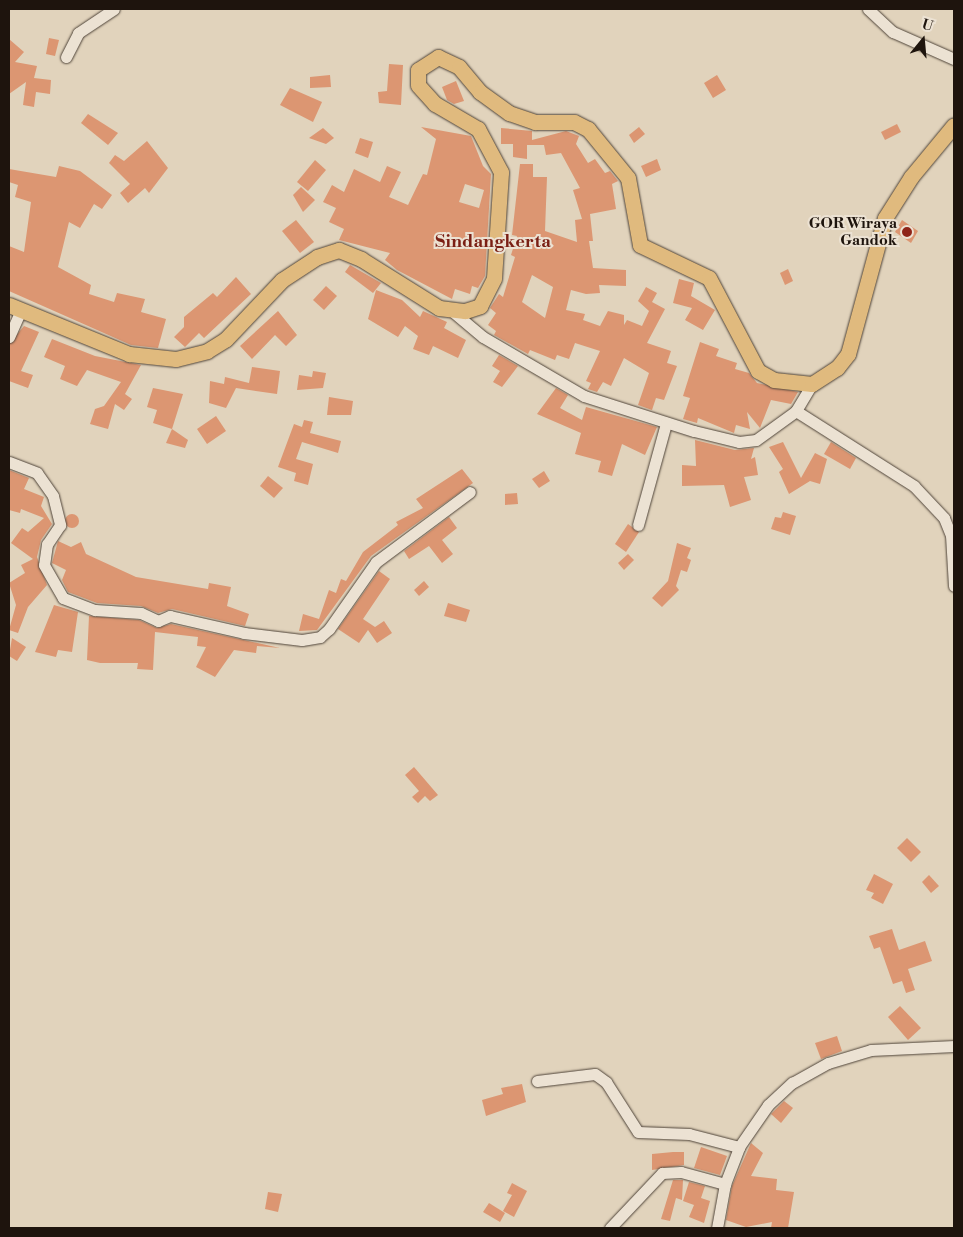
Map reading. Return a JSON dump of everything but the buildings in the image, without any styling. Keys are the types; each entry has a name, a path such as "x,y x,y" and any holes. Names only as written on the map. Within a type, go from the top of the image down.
{"main road":[{"path":"14,309 129,354 176,359 192,356 226,338 282,280 317,257 339,250 361,259 424,302 452,311 473,309 490,293 502,183 495,153 478,129 435,104 418,85 418,70 438,57 459,67 480,92 509,113 535,122 574,122 588,130 628,178 640,245 709,278 747,356 764,377 812,384 837,368 848,354 885,218 911,176 954,125"}],"street":[{"path":"66,57 78,33 114,9"},
{"path":"868,9 893,32 954,59"},
{"path":"9,338 14,309"},
{"path":"452,311 483,337 584,396 666,423 739,442 775,430 796,412 812,384"},
{"path":"796,412 930,500 951,534 954,586"},
{"path":"638,525 666,423"},
{"path":"9,462 36,473 54,496 60,525 47,544 44,565 63,598 95,610 142,613 158,621 170,616 244,633 302,640 320,637 329,629 376,562 470,492"},
{"path":"717,1228 725,1184 739,1147 781,1092 828,1063 892,1047 954,1046"},
{"path":"537,1081 595,1074 606,1082 638,1132 689,1134 739,1147"},
{"path":"610,1228 662,1173 681,1172 725,1184"}],"place":[{"name":"GOR Wiraya Gandok","path":"907,232"}],"district":[{"name":"Sindangkerta","path":"493,242"}]}
